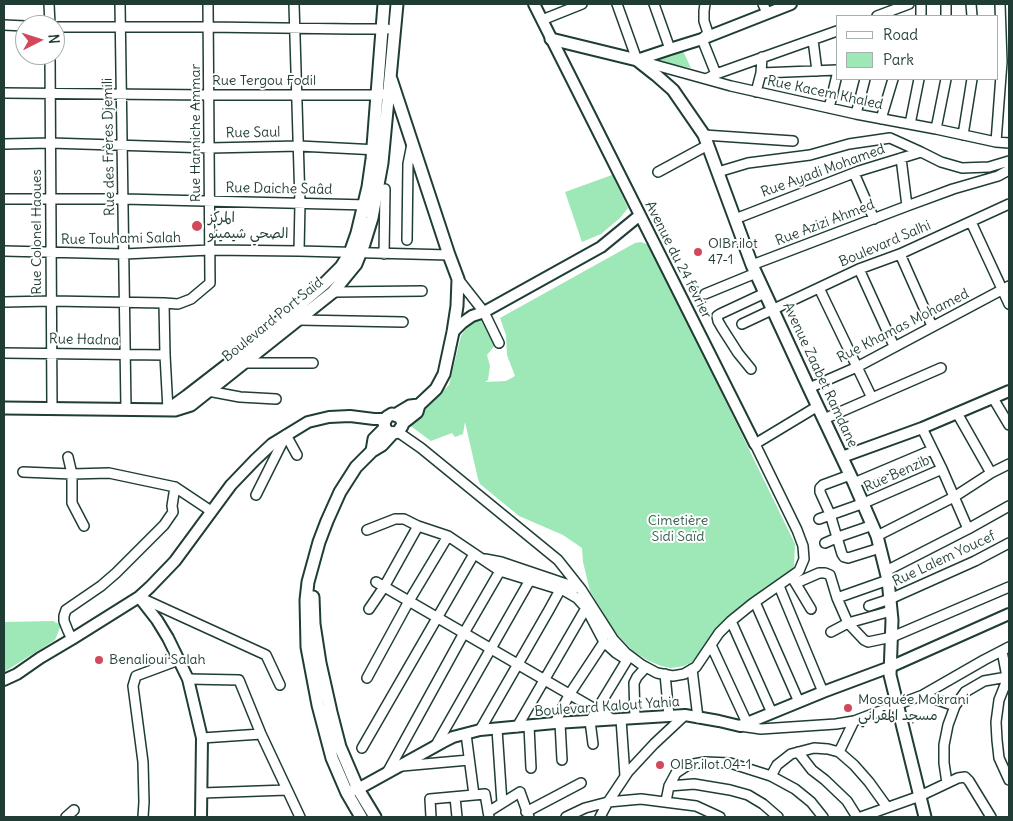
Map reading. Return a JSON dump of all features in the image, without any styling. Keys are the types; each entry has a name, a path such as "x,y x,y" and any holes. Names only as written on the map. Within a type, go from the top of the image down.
{"main road":[{"path":"168,410 228,364 324,284 355,253 369,205 368,187 378,150 382,94 384,4"},
{"path":"382,94 390,75 397,4"},
{"name":"Avenue Zaabet Ramdane","path":"551,39 637,60 673,90 706,140 764,293 875,531 887,576 892,620 890,675 925,817"},
{"path":"375,817 352,791 332,758 316,696 307,646 306,600 308,582 315,558 327,521 340,492 356,467 372,451 374,439 393,425 410,406 419,405 441,382 453,332 457,306 458,278 390,75"},
{"name":"Boulevard Port Saïd","path":"4,408 175,410 191,405 333,292 356,264 355,253"},
{"path":"315,558 314,624 320,663 340,747 349,769 352,791 361,817"}],"street":[{"name":"Rue des Frères Djemili","path":"120,4 126,409"},
{"name":"Rue Hanniche Ammar","path":"4,302 52,301 178,304 191,299 210,283 208,4"},
{"path":"294,4 299,146 299,251"},
{"name":"Avenue du 24 février","path":"534,4 797,530 803,546 804,559 794,580"},
{"path":"542,20 582,4"},
{"path":"617,4 637,60 702,39 765,9 791,4"},
{"path":"654,4 670,49"},
{"path":"702,39 708,33 704,21 705,4"},
{"path":"893,13 909,4"},
{"path":"996,142 1003,62 1000,4"},
{"path":"65,27 394,28"},
{"path":"706,79 836,31"},
{"path":"702,39 716,74"},
{"path":"813,40 817,71"},
{"path":"756,92 761,74 762,57"},
{"name":"Rue Kacem Khaled","path":"637,60 756,92 856,114 1009,143"},
{"name":"Rue Colonel Haoues","path":"50,65 52,409"},
{"path":"761,74 836,70"},
{"path":"829,108 836,79"},
{"path":"856,114 865,80"},
{"path":"881,119 893,80"},
{"path":"910,124 919,80"},
{"path":"936,129 946,80"},
{"path":"963,135 972,80"},
{"name":"Rue Tergou Fodil","path":"4,93 382,94"},
{"path":"718,172 748,162 810,155 849,144 890,138 941,162 962,168 989,166 1009,161"},
{"path":"658,172 706,140 792,141"},
{"name":"Rue Saul","path":"4,144 50,142 210,148 299,146 378,150"},
{"path":"407,240 408,164 412,144"},
{"name":"Rue Ayadi Mohamed","path":"735,219 854,173 920,152"},
{"path":"901,158 908,206"},
{"name":"Rue Azizi Ahmed","path":"705,294 754,269 874,219 953,189 998,176 1009,170"},
{"path":"854,173 874,219"},
{"path":"384,254 385,189"},
{"name":"Rue Daiche Saâd","path":"4,199 123,199 369,205"},
{"name":"Boulevard Salhi","path":"742,324 859,269 900,254 1009,204"},
{"path":"453,332 472,316 484,312 601,247 640,215"},
{"path":"971,222 1006,288 1009,304"},
{"name":"Rue Touhami Salah","path":"4,252 124,254 210,250 449,255"},
{"path":"900,254 932,326"},
{"path":"859,269 894,346"},
{"path":"458,278 484,312 499,343"},
{"path":"819,288 872,398"},
{"name":"Rue Khamas Mohamed","path":"808,388 857,367 1006,288"},
{"path":"333,292 422,291"},
{"path":"751,369 722,328 718,321 718,316 764,293"},
{"path":"164,304 168,410"},
{"path":"299,320 403,322"},
{"name":"Rue Hadna","path":"4,353 165,355"},
{"path":"228,364 313,363"},
{"path":"824,419 941,368"},
{"path":"208,391 240,397 276,399"},
{"path":"842,457 922,428 1009,391"},
{"path":"993,398 1009,425"},
{"path":"755,444 818,406"},
{"path":"957,413 991,473"},
{"path":"4,680 17,674 139,597 175,560 231,485 272,444 308,422 329,417 350,416 374,419 393,425 558,560 581,589 613,639 628,658"},
{"path":"922,428 968,529"},
{"path":"286,435 297,455"},
{"path":"256,495 286,435"},
{"path":"880,548 848,558 844,557 820,488 823,485 852,479 932,450"},
{"path":"68,457 72,474 72,503 84,526"},
{"path":"824,543 837,538 875,531 954,497 991,473 1009,464"},
{"name":"Rue Benzib","path":"819,519 864,504 942,469"},
{"path":"23,472 109,473 175,487 211,511"},
{"path":"72,639 64,622 66,610 101,586 116,573 164,525 173,512 175,487"},
{"path":"837,598 887,576 1009,506"},
{"path":"368,530 395,519 404,519 448,536 500,571 560,590 577,598 586,608 604,642 616,653 657,673 673,676 684,674 696,666 719,633 755,602 779,586 819,573 830,575 837,598 848,623 868,642 892,637 1009,587"},
{"path":"370,609 380,584 418,526"},
{"path":"367,678 409,601 448,536"},
{"name":"Rue Lalem Youcef","path":"890,605 1009,543"},
{"path":"477,556 501,562 581,589"},
{"path":"362,748 437,617 477,556"},
{"path":"386,773 500,571"},
{"path":"436,745 530,580"},
{"path":"794,580 811,609"},
{"path":"380,584 569,695 617,719 625,776"},
{"path":"779,586 823,692"},
{"path":"480,730 560,590"},
{"path":"139,597 168,638 188,679 202,738 201,817"},
{"path":"139,597 266,655 280,685"},
{"path":"755,602 799,702"},
{"path":"869,606 890,605"},
{"path":"831,632 890,605"},
{"path":"517,727 586,608"},
{"path":"744,725 823,692 890,667 1009,614"},
{"path":"731,621 772,713"},
{"path":"562,760 558,723 569,695 604,642"},
{"path":"712,645 744,725"},
{"path":"744,725 761,729 854,721 923,695 1005,649 1008,676 999,700 996,740 999,758 1009,780"},
{"path":"593,744 590,721 628,658"},
{"path":"143,817 143,762 133,686 136,676 179,660"},
{"path":"635,718 634,683 646,667"},
{"path":"692,669 698,718"},
{"path":"665,674 669,716"},
{"path":"947,783 944,745 948,725 955,706 965,692 984,681 1008,676"},
{"path":"188,679 239,680 261,734 300,817"},
{"path":"923,695 955,706"},
{"name":"Boulevard Kalout Yahia","path":"352,791 436,745 453,737 480,730 669,716 685,716 744,725"},
{"path":"600,817 625,776 654,744 685,716"},
{"path":"839,752 854,721"},
{"path":"529,726 531,768"},
{"path":"497,729 502,803"},
{"path":"202,738 261,734"},
{"path":"466,734 474,795"},
{"path":"772,776 778,765 791,754 814,748 828,749 839,752 854,765 888,807"},
{"path":"798,752 812,770 826,780 847,801 857,817"},
{"path":"400,766 469,760"},
{"path":"666,801 669,786 676,773 688,765 705,762 730,763 772,776 794,789 810,802 823,817"},
{"path":"861,817 920,796 958,778 965,778 969,781 991,817"},
{"path":"488,815 502,803 520,792 527,814 581,783"},
{"path":"669,786 694,784 748,795 763,804 778,817"},
{"path":"202,793 287,790"},
{"path":"431,817 430,799 485,794 488,815"},
{"path":"455,797 457,817"},
{"path":"566,817 584,808 608,802 641,799 696,806 720,817"},
{"path":"66,817 74,810"}],"green space":[{"path":"683,51 691,68 661,62 659,59 662,57"},
{"path":"612,175 628,208 620,218 601,234 582,242 565,192"},
{"name":"Cimetière Sidi Saïd","path":"641,242 649,245 795,544 794,567 785,579 751,599 733,613 721,624 692,662 684,666 671,668 647,660 632,650 614,631 590,591 583,562 582,548 563,535 519,516 480,484 465,422 463,434 455,437 452,433 431,441 408,424 449,385 461,336 473,319 483,318 496,344 487,355 490,366 488,380 485,382 506,381 515,376 507,355 506,335 500,318 635,243"},
{"path":"53,621 61,625 55,640 4,672 4,622"}],"place":[{"name":"المركز الصحي شيمينو","path":"197,226"},
{"name":"OlBr.ilot 47-1","path":"698,252"},
{"name":"Benalioui Salah","path":"99,660"},
{"name":"Mosquée Mokrani مسجد المقراني","path":"848,708"},
{"name":"OlBr.ilot 04-1","path":"660,765"}]}
